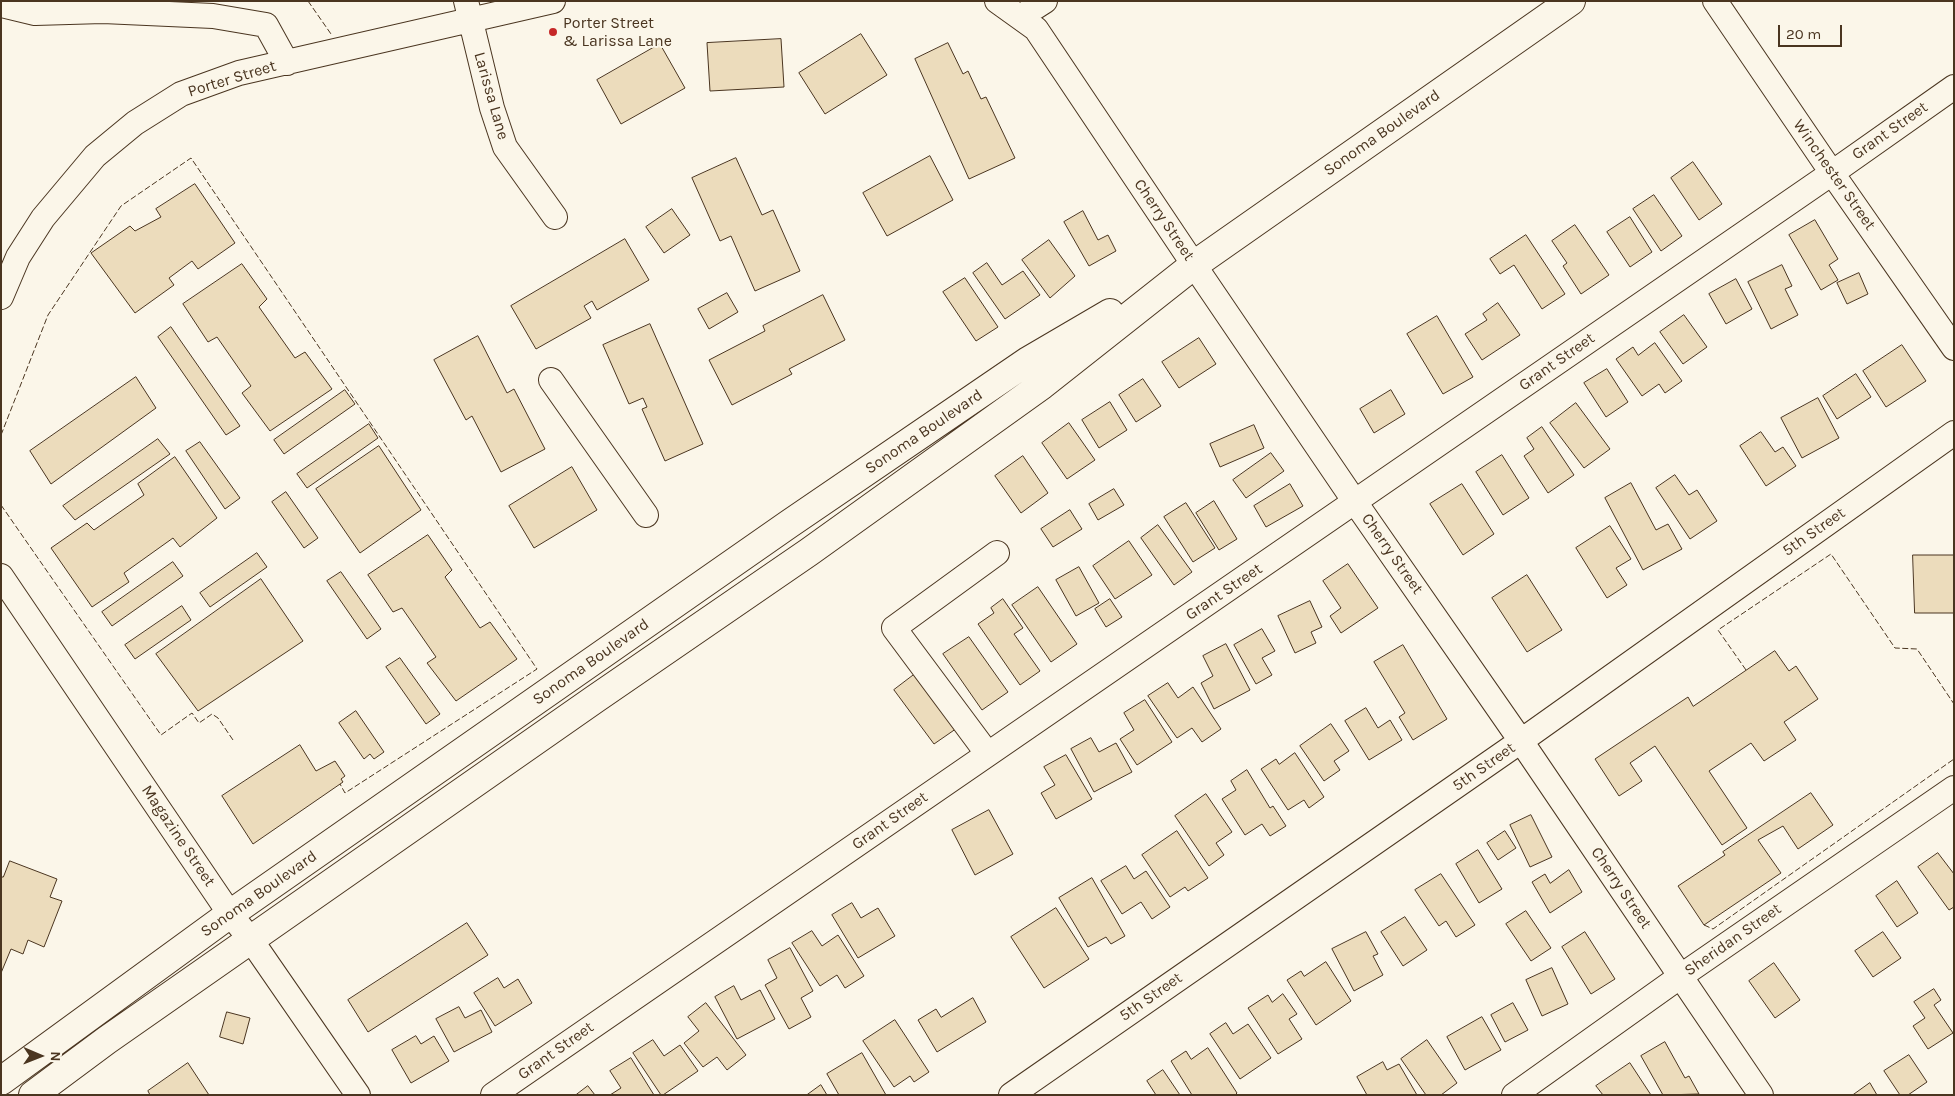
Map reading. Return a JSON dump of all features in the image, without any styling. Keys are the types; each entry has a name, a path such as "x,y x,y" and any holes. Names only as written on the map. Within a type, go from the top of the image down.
{"main road":[{"name":"Sonoma Boulevard","path":"33,1095 595,699 809,552 1018,402 1194,265 1571,1"},
{"name":"Sonoma Boulevard","path":"1,1081 230,914 781,529 1028,361 1194,265"}],"street":[{"name":"Porter Street","path":"1,297 18,257 43,218 95,156 135,123 182,94 239,73 287,63 469,11 553,1"},
{"path":"997,1 1020,17 1045,1"},
{"name":"Winchester Street","path":"1715,1 1954,348"},
{"path":"1,6 35,13 103,11 213,16 266,25 287,63"},
{"name":"Larissa Lane","path":"469,11 492,108 505,147 555,217"},
{"name":"Cherry Street","path":"1020,17 1036,29 1355,502 1521,741 1761,1095"},
{"name":"Grant Street","path":"492,1095 1355,502 1954,87"},
{"path":"551,380 646,515"},
{"name":"5th Street","path":"1011,1095 1521,741 1954,433"},
{"path":"987,754 894,628 997,553"},
{"name":"Magazine Street","path":"1,576 230,914 251,940 358,1095"},
{"name":"Sheridan Street","path":"1514,1095 1681,976 1954,788"}],"building":[{"path":"861,34 887,75 825,114 799,73"},
{"path":"781,39 784,87 710,91 707,43"},
{"path":"948,43 963,74 968,71 981,99 986,97 1015,158 969,179 915,59"},
{"path":"660,44 685,88 621,124 597,80"},
{"path":"930,156 953,200 887,236 863,193"},
{"path":"736,158 762,215 773,210 800,271 755,291 731,236 720,241 692,178"},
{"path":"1693,162 1722,204 1699,220 1671,178"},
{"path":"195,184 235,243 198,269 192,261 169,278 174,285 135,313 91,253 130,226 135,231 161,217 156,209"},
{"path":"1654,195 1682,236 1661,251 1633,209"},
{"path":"672,209 690,235 664,253 646,227"},
{"path":"1083,211 1098,240 1108,235 1116,251 1089,266 1064,222"},
{"path":"1630,217 1652,252 1630,267 1607,232"},
{"path":"1815,220 1838,259 1829,265 1838,280 1821,290 1789,235"},
{"path":"1575,225 1609,275 1581,294 1563,266 1567,263 1552,241"},
{"path":"1526,235 1565,294 1542,309 1514,265 1500,274 1490,259"},
{"path":"625,239 649,280 597,310 592,301 584,306 591,318 536,349 511,306"},
{"path":"1049,240 1075,276 1050,298 1022,260"},
{"path":"987,263 1002,285 1023,271 1040,295 1005,319 973,273"},
{"path":"242,264 267,299 259,307 295,358 305,352 332,389 270,431 242,393 251,386 217,337 208,342 183,304"},
{"path":"1782,265 1792,286 1785,289 1798,315 1771,329 1748,282"},
{"path":"1859,273 1868,294 1847,304 1837,283"},
{"path":"965,278 998,327 976,341 943,292"},
{"path":"1736,279 1752,309 1726,324 1709,294"},
{"path":"727,293 738,312 709,329 698,309"},
{"path":"823,295 845,340 789,369 792,374 732,405 709,360 765,331 763,326"},
{"path":"1498,303 1520,335 1482,360 1465,334 1487,320 1483,314"},
{"path":"1684,315 1707,347 1683,364 1660,332"},
{"path":"1437,316 1473,377 1443,394 1407,334"},
{"path":"650,324 703,444 665,461 642,409 647,407 643,398 629,404 603,345"},
{"path":"171,327 240,426 226,435 158,337"},
{"path":"478,336 507,393 514,389 545,449 501,472 472,416 466,420 434,360"},
{"path":"1199,338 1216,364 1179,388 1162,362"},
{"path":"1655,343 1682,381 1665,393 1659,384 1642,396 1616,359 1633,347 1638,355"},
{"path":"1902,345 1926,381 1886,407 1863,371"},
{"path":"1607,369 1628,402 1606,417 1584,383"},
{"path":"1856,374 1871,397 1837,419 1823,396"},
{"path":"136,377 156,408 51,484 30,451"},
{"path":"1143,379 1161,406 1136,422 1119,395"},
{"path":"345,390 355,404 284,454 274,440"},
{"path":"1391,390 1405,414 1374,433 1360,409"},
{"path":"1818,398 1839,438 1802,458 1781,418"},
{"path":"1110,402 1127,430 1099,448 1082,420"},
{"path":"1576,403 1610,449 1584,468 1550,423"},
{"path":"1069,423 1095,460 1067,479 1042,443"},
{"path":"369,424 378,438 307,488 297,474"},
{"path":"1254,425 1264,448 1220,467 1210,444"},
{"path":"1542,427 1574,475 1548,493 1524,456 1534,449 1527,438"},
{"path":"1761,432 1775,452 1783,447 1796,466 1766,486 1740,446"},
{"path":"158,439 170,454 75,520 63,506"},
{"path":"200,442 240,498 225,509 186,451"},
{"path":"379,446 421,510 360,553 316,489"},
{"path":"1271,453 1284,471 1246,498 1233,480"},
{"path":"1502,455 1529,498 1503,515 1476,472"},
{"path":"1023,456 1048,493 1021,513 995,476"},
{"path":"175,457 217,518 180,547 173,538 124,573 129,582 92,607 51,548 87,523 94,530 144,495 138,484"},
{"path":"572,467 597,510 534,548 509,506"},
{"path":"1675,475 1689,495 1697,490 1717,521 1690,539 1656,488"},
{"path":"1631,483 1656,530 1668,524 1682,549 1643,570 1605,498"},
{"path":"1290,484 1303,506 1266,527 1254,506"},
{"path":"1462,484 1494,534 1463,555 1430,504"},
{"path":"1114,489 1124,505 1098,520 1089,504"},
{"path":"286,492 318,538 304,548 272,502"},
{"path":"1214,501 1237,539 1219,550 1196,513"},
{"path":"1186,503 1215,548 1193,562 1164,517"},
{"path":"1070,510 1082,529 1053,547 1041,529"},
{"path":"1158,525 1192,572 1174,585 1141,538"},
{"path":"1610,526 1631,559 1616,568 1627,585 1607,598 1576,548"},
{"path":"428,535 452,570 445,577 480,628 490,622 517,659 456,701 427,663 436,657 402,608 393,612 368,575"},
{"path":"1129,541 1152,575 1115,599 1093,566"},
{"path":"257,553 267,567 210,607 200,593"},
{"path":"1913,555 1954,555 1954,613 1915,613"},
{"path":"173,562 183,576 112,626 102,612"},
{"path":"1348,564 1378,608 1341,633 1330,616 1341,608 1323,581"},
{"path":"1079,567 1099,603 1076,616 1056,580"},
{"path":"341,572 381,629 367,639 327,581"},
{"path":"1527,575 1562,630 1527,652 1492,598"},
{"path":"261,579 303,641 198,711 156,654"},
{"path":"1038,587 1077,644 1051,662 1012,605"},
{"path":"1003,599 1023,628 1014,634 1040,671 1020,685 978,624 994,613 991,608"},
{"path":"1110,599 1122,617 1106,627 1095,609"},
{"path":"1310,601 1322,627 1311,632 1316,643 1295,653 1278,616"},
{"path":"182,606 191,620 135,659 125,645"},
{"path":"1262,629 1275,651 1262,658 1272,675 1256,684 1234,645"},
{"path":"969,637 1008,692 982,710 943,654"},
{"path":"1226,644 1250,690 1214,709 1201,683 1213,676 1203,656"},
{"path":"1403,645 1447,719 1413,740 1399,717 1405,713 1374,662"},
{"path":"1775,651 1789,671 1796,666 1818,699 1784,722 1796,740 1764,761 1751,743 1709,771 1747,828 1722,845 1655,746 1630,763 1642,781 1619,796 1595,759 1688,697 1693,706"},
{"path":"400,658 440,714 426,724 386,667"},
{"path":"919,671 960,726 934,744 894,690"},
{"path":"1168,683 1178,698 1193,687 1221,729 1202,742 1192,728 1177,738 1148,696"},
{"path":"1145,700 1172,742 1137,765 1120,739 1134,730 1124,713"},
{"path":"1366,708 1378,728 1390,720 1402,740 1369,760 1345,721"},
{"path":"356,711 384,752 374,759 370,754 364,759 339,723"},
{"path":"1331,724 1349,751 1334,761 1340,770 1324,781 1300,746"},
{"path":"1091,738 1099,752 1116,743 1132,772 1094,792 1071,749"},
{"path":"300,745 316,771 335,761 345,776 341,779 343,782 253,844 222,796"},
{"path":"1295,753 1324,797 1309,808 1304,800 1288,810 1261,769 1276,759 1279,764"},
{"path":"1066,755 1092,799 1056,819 1041,793 1055,785 1044,767"},
{"path":"1247,770 1270,808 1273,806 1286,826 1270,836 1262,824 1245,835 1222,799 1236,790 1231,781"},
{"path":"1811,793 1833,825 1798,849 1783,826 1758,840 1781,873 1704,925 1678,886 1725,855 1723,852"},
{"path":"1206,794 1232,832 1216,843 1224,855 1209,866 1175,816"},
{"path":"989,810 1013,854 975,875 952,830"},
{"path":"1531,815 1552,857 1530,867 1510,825"},
{"path":"1177,831 1208,878 1188,891 1185,887 1170,897 1142,855"},
{"path":"1505,831 1516,848 1498,860 1487,843"},
{"path":"1478,850 1502,889 1479,903 1456,864"},
{"path":"1938,853 1954,874 1954,907 1949,910 1918,867"},
{"path":"10,861 57,879 50,897 62,901 44,947 28,940 23,954 11,949 1,973 1,877 3,877"},
{"path":"1126,866 1134,879 1146,871 1170,907 1152,919 1141,902 1122,914 1101,881"},
{"path":"1569,870 1582,892 1550,913 1532,882 1545,874 1550,883"},
{"path":"1441,874 1475,925 1456,937 1446,921 1439,926 1415,890"},
{"path":"1092,878 1125,936 1111,944 1106,937 1088,947 1059,898"},
{"path":"1897,881 1918,913 1897,927 1876,896"},
{"path":"852,903 861,918 878,908 895,936 858,958 832,915"},
{"path":"1056,908 1089,959 1044,988 1011,937"},
{"path":"1526,911 1551,948 1531,961 1506,924"},
{"path":"1405,917 1427,950 1403,966 1381,932"},
{"path":"467,923 488,955 368,1032 348,1000"},
{"path":"812,931 822,946 838,935 864,976 845,988 837,975 820,986 792,943"},
{"path":"1366,932 1378,954 1373,956 1383,975 1354,991 1332,949"},
{"path":"1585,932 1615,979 1591,994 1562,947"},
{"path":"1883,932 1901,958 1873,977 1855,951"},
{"path":"790,948 813,991 801,998 811,1017 789,1029 765,985 777,978 768,960"},
{"path":"1326,962 1351,1001 1316,1025 1287,980 1301,971 1304,976"},
{"path":"1774,963 1800,1000 1775,1018 1749,981"},
{"path":"1552,968 1568,1004 1542,1016 1526,980"},
{"path":"498,978 504,988 518,979 532,1003 495,1026 474,993"},
{"path":"734,986 741,1000 760,990 775,1019 737,1039 715,997"},
{"path":"1934,989 1941,1000 1934,1005 1953,1033 1928,1049 1913,1026 1925,1018 1914,1002"},
{"path":"1283,994 1297,1014 1289,1019 1302,1039 1278,1054 1248,1008 1268,995 1272,1002"},
{"path":"973,998 986,1022 937,1052 918,1020 936,1009 941,1017"},
{"path":"706,1003 746,1055 727,1070 717,1057 703,1067 684,1043 699,1031 688,1017"},
{"path":"1513,1003 1528,1030 1505,1042 1491,1015"},
{"path":"459,1007 465,1018 481,1010 492,1032 454,1052 436,1019"},
{"path":"227,1012 250,1018 243,1044 220,1037"},
{"path":"1482,1017 1501,1050 1465,1070 1447,1037"},
{"path":"895,1020 929,1072 914,1082 910,1076 894,1087 863,1041"},
{"path":"1226,1023 1233,1034 1248,1024 1271,1058 1240,1079 1210,1034"},
{"path":"416,1036 421,1044 434,1036 449,1061 411,1083 392,1050"},
{"path":"653,1040 664,1056 680,1045 698,1071 663,1095 661,1095 633,1053"},
{"path":"1427,1040 1457,1083 1441,1095 1426,1095 1401,1059"},
{"path":"1665,1042 1685,1078 1689,1076 1699,1094 1663,1095 1641,1056"},
{"path":"1208,1048 1237,1093 1235,1095 1192,1095 1171,1061 1186,1051 1191,1059"},
{"path":"862,1053 886,1095 839,1095 827,1074"},
{"path":"1909,1055 1927,1082 1908,1095 1900,1095 1884,1071"},
{"path":"631,1058 654,1095 610,1095 621,1088 610,1071"},
{"path":"1383,1062 1387,1070 1399,1064 1417,1095 1367,1095 1357,1077"},
{"path":"188,1063 209,1095 150,1095 148,1091"},
{"path":"1630,1063 1651,1095 1603,1095 1596,1086"},
{"path":"1163,1070 1180,1095 1156,1095 1147,1081"},
{"path":"1870,1083 1877,1095 1853,1095"},
{"path":"821,1085 827,1095 807,1095"},
{"path":"588,1086 595,1095 576,1095"}],"fence":[{"path":"308,1 331,34"},
{"path":"1,435 48,315 121,206 191,158 537,669 345,793 340,784"},
{"path":"1,505 161,735 192,713 199,723 212,714 218,718 233,740"},
{"path":"1746,670 1718,630 1831,554 1895,648 1917,649 1954,704"},
{"path":"1704,925 1713,929 1954,759"}],"place":[{"name":"Porter Street & Larissa Lane","path":"553,32"}]}
